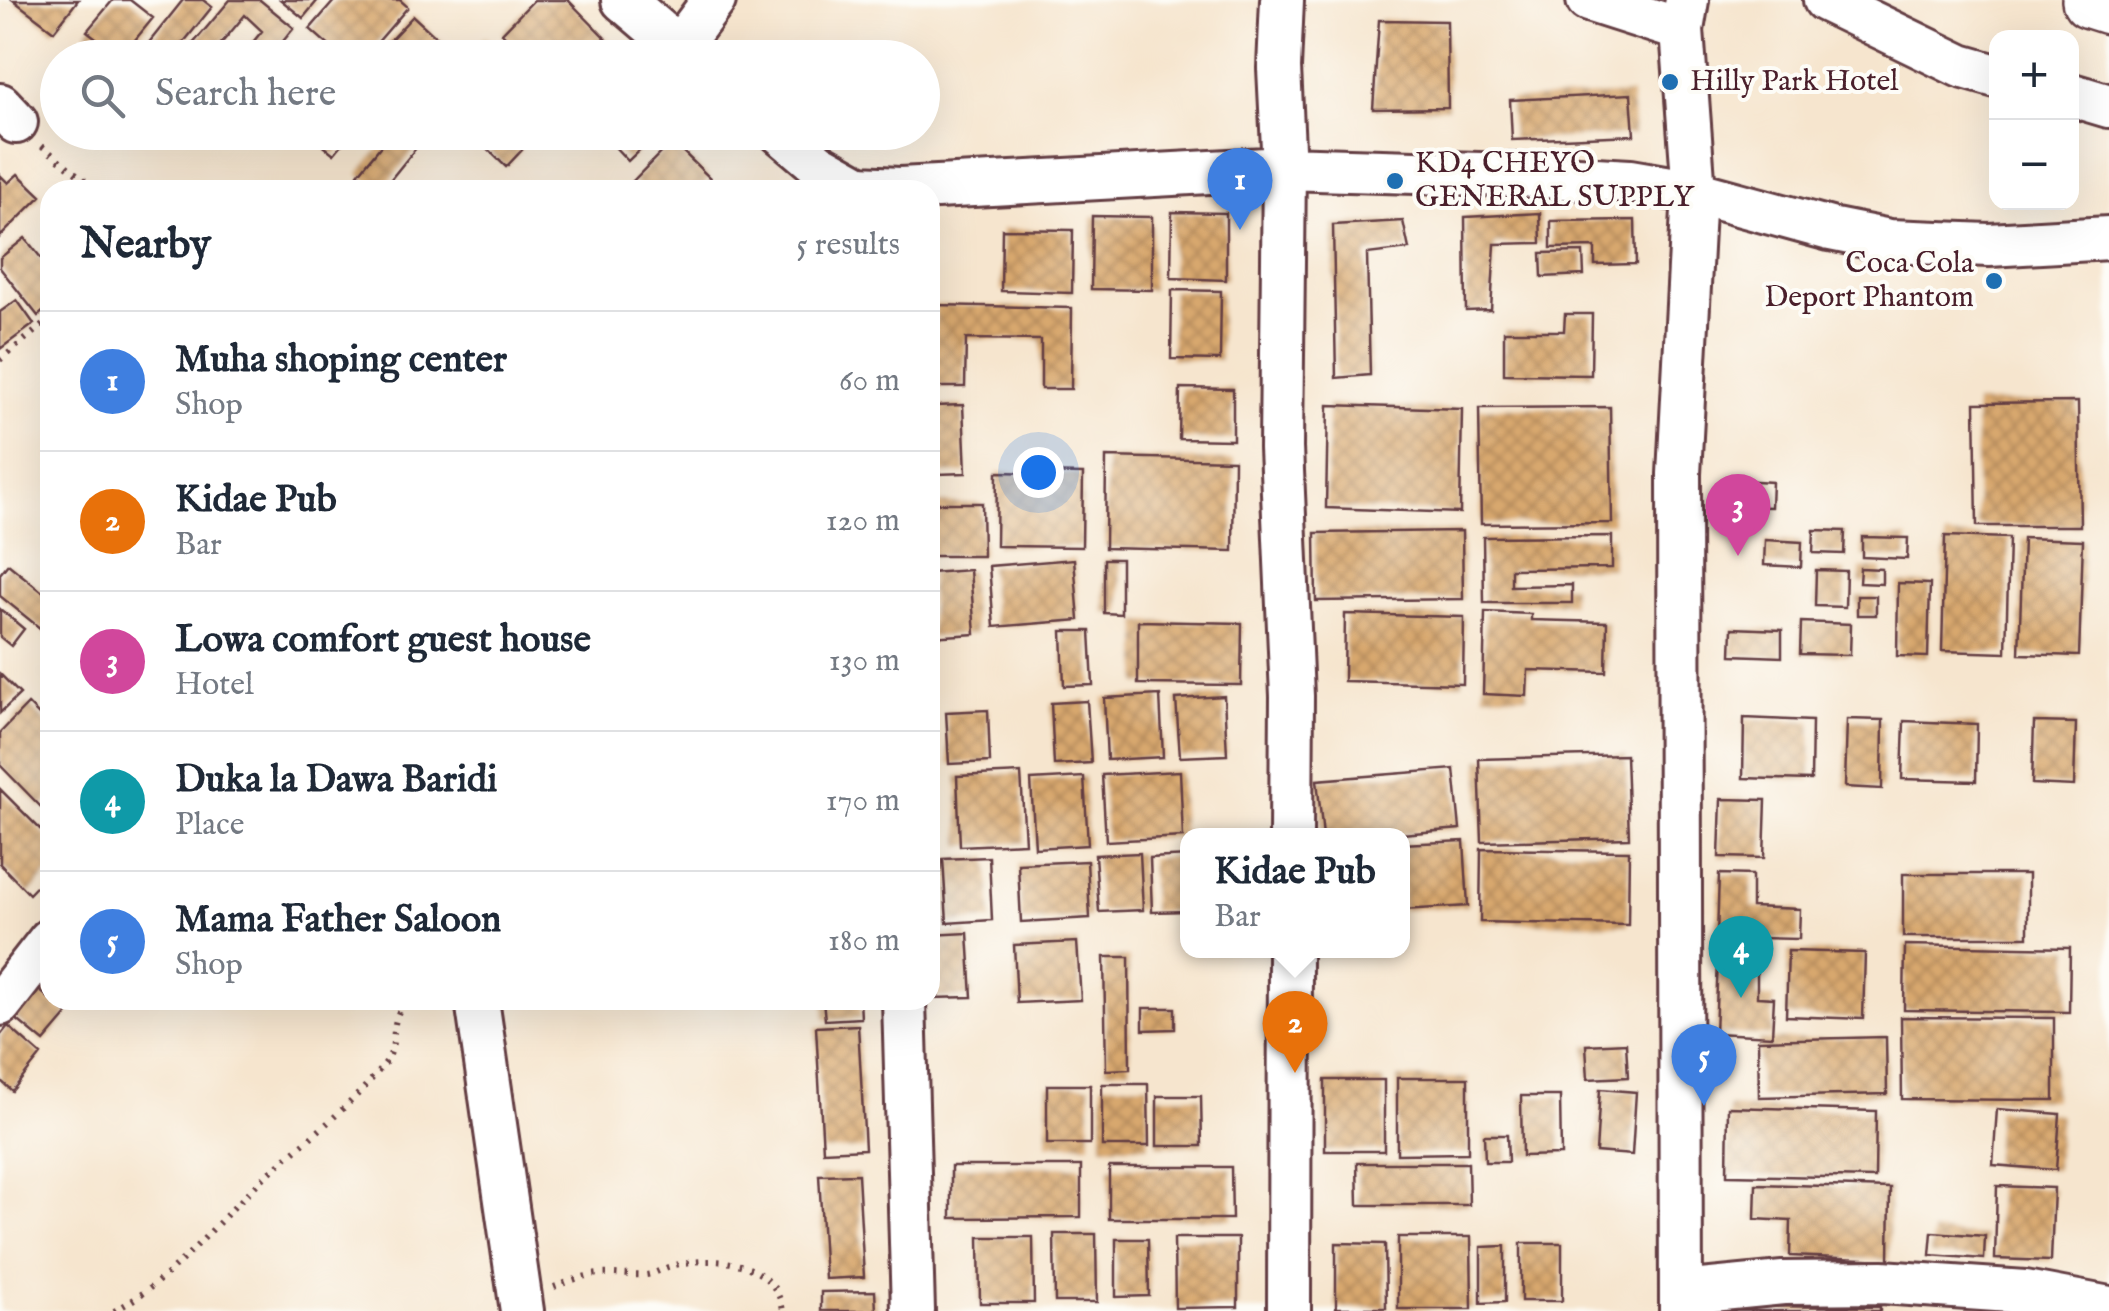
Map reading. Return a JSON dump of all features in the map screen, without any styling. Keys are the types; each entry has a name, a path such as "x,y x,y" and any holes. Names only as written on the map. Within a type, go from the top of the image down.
{"highway":[{"path":"2090,0 2109,6"}],"street":[{"path":"623,0 671,40"},
{"path":"692,40 714,0"},
{"path":"1282,0 1281,448 1292,696 1291,828"},
{"path":"1588,0 1684,15 1694,192 1679,474 1681,1302 1782,1283 1882,1282 2025,1292 2109,1308"},
{"path":"1825,0 1961,66 1989,74"},
{"path":"2079,97 2109,106"},
{"path":"801,150 849,180"},
{"path":"940,187 1284,168 1613,180 1694,192 1890,241 1989,245 2109,238"},
{"path":"0,1004 40,953"},
{"path":"1289,1311 1290,958"},
{"path":"478,1010 521,1305"},
{"path":"904,1010 913,1311"}],"path":[{"path":"8,114 40,144"},
{"path":"46,150 84,180"},
{"path":"0,360 40,327"},
{"path":"114,1311 185,1258 270,1172 346,1108 390,1055 394,1016 398,1010"},
{"path":"521,1305 596,1274 650,1275 668,1267 698,1262 756,1270 780,1293 783,1311"}],"building":[{"path":"13,0 78,0 54,31"},
{"path":"113,0 130,0 153,18 135,40 99,40 87,31"},
{"path":"183,0 203,0 212,7 185,40 151,40"},
{"path":"230,0 260,0 294,28 284,40 255,40 262,31 245,15 224,40 196,40"},
{"path":"281,0 318,0 303,18"},
{"path":"335,0 400,0 408,7 380,40 323,40 310,29"},
{"path":"534,0 568,0 607,40 509,40 502,33"},
{"path":"413,16 439,40 390,40"},
{"path":"1379,20 1447,21 1448,108 1373,109"},
{"path":"1631,94 1634,135 1512,140 1510,100"},
{"path":"377,150 414,150 390,180 366,180 358,174"},
{"path":"489,150 522,150 506,167"},
{"path":"618,150 639,150 628,161"},
{"path":"663,150 681,150 710,178 708,180 634,180"},
{"path":"18,174 40,197 0,237 0,175 8,183"},
{"path":"1172,212 1226,213 1226,280 1171,278"},
{"path":"1540,213 1541,243 1495,244 1491,310 1466,311 1465,217"},
{"path":"1092,216 1152,217 1152,290 1091,289"},
{"path":"1635,220 1636,264 1595,265 1595,247 1551,248 1551,221"},
{"path":"1403,221 1409,249 1367,254 1370,375 1336,378 1333,225"},
{"path":"1002,229 1073,230 1072,293 1001,291"},
{"path":"25,238 40,257 38,316 0,268 0,258"},
{"path":"1583,252 1584,275 1542,277 1541,253"},
{"path":"1172,290 1221,291 1220,360 1171,359"},
{"path":"17,300 34,324 0,349 0,312"},
{"path":"940,305 1072,308 1071,389 1041,389 1041,340 966,339 965,387 940,387"},
{"path":"1565,314 1592,314 1591,375 1504,374 1504,331 1564,331"},
{"path":"1180,388 1233,389 1233,440 1179,439"},
{"path":"2078,402 2080,526 1977,526 1975,403"},
{"path":"963,405 966,473 940,474 940,406"},
{"path":"1328,405 1462,409 1460,513 1326,508"},
{"path":"1610,407 1612,523 1481,524 1479,408"},
{"path":"1106,457 1234,460 1233,551 1105,548"},
{"path":"997,472 1083,474 1082,547 996,546"},
{"path":"1739,480 1772,482 1771,507 1738,506"},
{"path":"940,503 982,503 983,556 940,556"},
{"path":"1814,530 1845,531 1844,554 1813,553"},
{"path":"1462,531 1463,599 1316,601 1315,533"},
{"path":"1612,536 1612,568 1511,569 1511,586 1572,585 1572,603 1484,603 1483,537"},
{"path":"1945,536 2009,538 2006,653 1942,651"},
{"path":"1862,537 1908,538 1907,559 1862,557"},
{"path":"2023,538 2083,540 2079,656 2019,654"},
{"path":"1765,540 1802,542 1801,567 1764,565"},
{"path":"1074,559 1079,620 994,627 989,566"},
{"path":"1104,559 1121,559 1121,614 1104,613"},
{"path":"8,564 40,590 40,628 0,596 0,574"},
{"path":"1860,568 1882,569 1882,584 1859,583"},
{"path":"970,570 975,634 940,636 940,572"},
{"path":"1816,570 1846,571 1845,607 1815,606"},
{"path":"1898,583 1930,584 1928,657 1897,656"},
{"path":"1857,596 1876,596 1876,615 1857,615"},
{"path":"0,609 24,629 11,646 0,637"},
{"path":"1485,612 1531,614 1531,620 1607,622 1606,672 1528,670 1527,696 1483,694"},
{"path":"1345,614 1464,617 1463,684 1344,681"},
{"path":"1138,621 1242,623 1241,685 1138,684"},
{"path":"1801,622 1851,624 1850,655 1800,654"},
{"path":"1732,628 1782,630 1782,657 1731,655"},
{"path":"1062,631 1090,631 1093,685 1064,686"},
{"path":"0,674 20,694 0,713"},
{"path":"1160,695 1163,757 1107,760 1104,698"},
{"path":"1224,696 1227,755 1180,757 1176,699"},
{"path":"1087,701 1091,763 1054,765 1051,703"},
{"path":"28,704 40,716 40,806 0,765 0,733"},
{"path":"988,710 990,762 949,764 946,712"},
{"path":"1744,718 1812,721 1811,780 1743,778"},
{"path":"1847,719 1883,720 1882,789 1845,787"},
{"path":"1904,721 1977,724 1976,781 1902,779"},
{"path":"2034,722 2076,723 2074,786 2032,784"},
{"path":"1626,755 1629,838 1482,842 1479,759"},
{"path":"1454,769 1460,829 1410,833 1410,828 1322,828 1317,780"},
{"path":"1180,771 1180,837 1106,841 1102,775"},
{"path":"1021,773 1025,843 960,846 957,776"},
{"path":"1084,777 1088,845 1035,848 1031,780"},
{"path":"0,789 40,829 40,882 29,894 0,864"},
{"path":"1721,799 1766,800 1764,858 1719,857"},
{"path":"1464,841 1468,906 1410,910 1410,844"},
{"path":"1481,849 1629,851 1628,925 1480,922"},
{"path":"1140,853 1143,910 1099,912 1095,855"},
{"path":"1180,856 1180,911 1152,912 1150,858"},
{"path":"989,857 992,920 947,923 943,859"},
{"path":"1087,861 1090,918 1021,922 1018,864"},
{"path":"1719,874 1752,875 1752,907 1800,909 1799,939 1717,937"},
{"path":"1903,874 2028,874 2028,937 1903,937"},
{"path":"968,933 972,997 940,998 940,934"},
{"path":"1077,942 1081,1000 1017,1003 1014,945"},
{"path":"1905,945 2070,948 2069,1012 1904,1010"},
{"path":"1788,951 1865,953 1863,1019 1786,1016"},
{"path":"1104,957 1129,957 1130,1069 1106,1070"},
{"path":"1718,960 1737,960 1737,972 1757,973 1757,997 1774,998 1772,1036 1715,1033"},
{"path":"39,990 40,1010 63,1010 68,1014 44,1042 15,1018"},
{"path":"1143,1008 1175,1008 1175,1029 1143,1030"},
{"path":"824,1010 861,1010 861,1018 825,1020"},
{"path":"1901,1017 2054,1018 2054,1100 1902,1099"},
{"path":"858,1025 865,1149 823,1151 816,1027"},
{"path":"8,1026 41,1055 12,1091 0,1080 0,1036"},
{"path":"1886,1037 1887,1094 1759,1097 1758,1040"},
{"path":"1626,1043 1628,1077 1588,1079 1586,1045"},
{"path":"1397,1078 1468,1078 1468,1153 1397,1154"},
{"path":"1325,1080 1384,1080 1384,1151 1325,1151"},
{"path":"1102,1084 1148,1084 1149,1146 1102,1146"},
{"path":"1047,1085 1090,1085 1090,1144 1047,1144"},
{"path":"1600,1089 1636,1092 1632,1155 1596,1152"},
{"path":"1157,1096 1201,1096 1202,1146 1157,1146"},
{"path":"1521,1096 1560,1096 1561,1155 1522,1156"},
{"path":"1728,1107 1876,1111 1875,1178 1727,1175"},
{"path":"1997,1109 2060,1114 2056,1170 1993,1165"},
{"path":"1484,1135 1507,1135 1508,1162 1485,1162"},
{"path":"1357,1163 1468,1163 1469,1205 1358,1205"},
{"path":"951,1166 1081,1166 1081,1217 951,1218"},
{"path":"1109,1167 1231,1167 1232,1219 1109,1219"},
{"path":"858,1174 864,1277 825,1279 819,1175"},
{"path":"1756,1184 1890,1188 1889,1260 1790,1256 1791,1221 1755,1219"},
{"path":"1997,1186 2054,1188 2051,1261 1995,1259"},
{"path":"1932,1232 1985,1236 1984,1259 1930,1255"},
{"path":"1054,1234 1096,1234 1097,1302 1055,1302"},
{"path":"979,1237 1033,1237 1034,1303 980,1303"},
{"path":"1398,1237 1471,1237 1472,1309 1398,1309"},
{"path":"1174,1238 1238,1238 1238,1307 1175,1308"},
{"path":"1116,1239 1148,1239 1149,1296 1116,1297"},
{"path":"1336,1243 1385,1244 1386,1308 1336,1308"},
{"path":"1521,1243 1562,1243 1562,1301 1521,1301"},
{"path":"1505,1246 1505,1302 1481,1303 1481,1247"},
{"path":"875,1291 876,1311 821,1311 821,1292"},
{"path":"1723,1306 1880,1307 1880,1311 1723,1311"}],"place":[{"name":"Hilly Park Hotel","path":"1670,82"},
{"name":"KD4 CHEYO GENERAL SUPPLY","path":"1395,181"},
{"name":"Muha shoping center","path":"1240,230"},
{"name":"Coca Cola Deport Phantom","path":"1994,281"},
{"name":"Lowa comfort guest house","path":"1738,556"},
{"name":"Duka la Dawa Baridi","path":"1741,998"},
{"name":"Kidae Pub","path":"1295,1073"},
{"name":"Mama Father Saloon","path":"1704,1106"}]}
